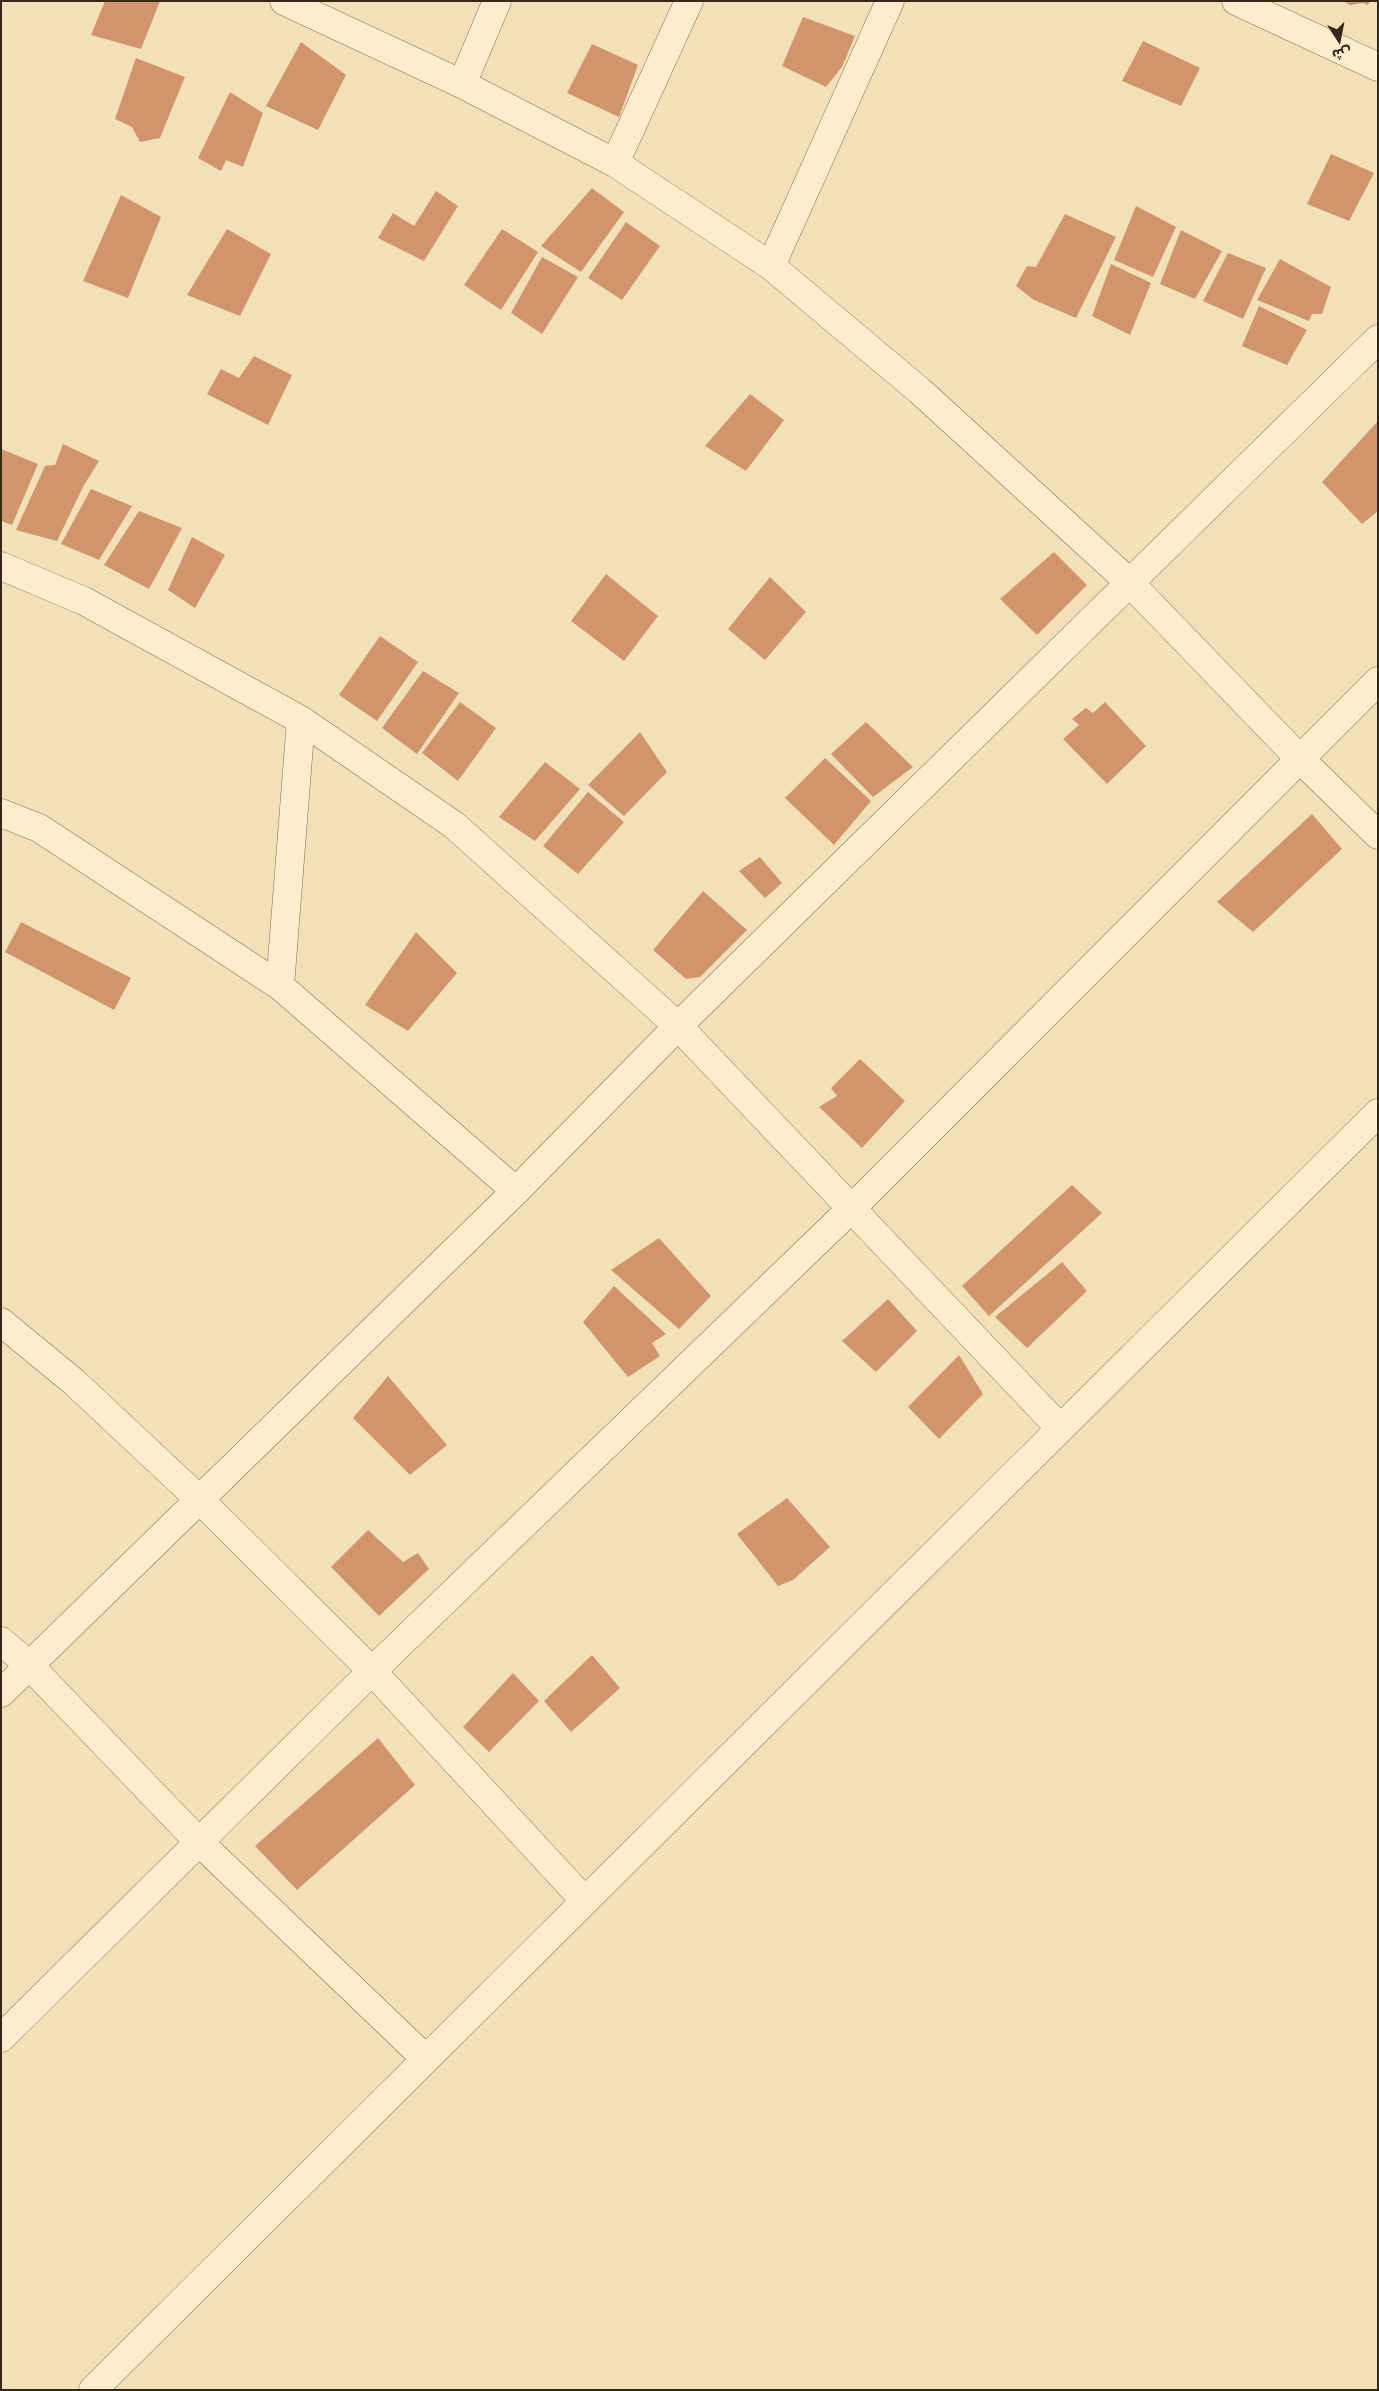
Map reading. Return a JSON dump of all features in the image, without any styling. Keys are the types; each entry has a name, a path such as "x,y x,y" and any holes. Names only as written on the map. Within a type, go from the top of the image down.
{"street":[{"path":"284,1 462,84 615,162 771,266 920,391 1129,582 1299,758 1378,835"},
{"path":"462,84 497,1"},
{"path":"615,162 690,1"},
{"path":"771,266 890,1"},
{"path":"1236,1 1378,66"},
{"path":"1,1693 516,1191 678,1026 1378,339"},
{"path":"1,566 84,602 301,720 454,825 678,1026 1060,1428"},
{"path":"1,2038 198,1841 372,1671 852,1208 1299,758 1378,681"},
{"path":"280,986 301,720"},
{"path":"1,813 38,828 280,986 516,1191"},
{"path":"93,2390 1378,1113"},
{"path":"1,1322 74,1382 199,1499 372,1671 585,1901"},
{"path":"1,1641 29,1665 198,1841 426,2060"}],"building":[{"path":"105,1 160,1 141,49 91,35"},
{"path":"1343,1 1370,1 1368,5 1363,3 1350,5"},
{"path":"803,17 855,36 842,67 826,87 782,66"},
{"path":"1143,41 1200,68 1181,106 1122,81"},
{"path":"301,42 346,75 318,130 266,106"},
{"path":"592,44 638,65 619,117 567,93"},
{"path":"136,58 185,77 160,138 140,142 132,127 115,119"},
{"path":"230,92 263,113 243,167 226,160 221,171 198,158"},
{"path":"1331,154 1374,173 1349,221 1307,204"},
{"path":"592,188 624,212 581,272 541,246"},
{"path":"436,191 458,206 424,261 378,238 393,213 414,226"},
{"path":"121,195 161,217 128,298 83,281"},
{"path":"1136,206 1176,227 1153,277 1114,260"},
{"path":"1065,214 1116,237 1076,318 1034,300 1016,286 1027,266 1036,267"},
{"path":"626,222 660,246 622,300 588,278"},
{"path":"227,229 271,254 240,316 187,295"},
{"path":"502,229 538,252 501,310 464,285"},
{"path":"1181,230 1222,251 1195,299 1160,284"},
{"path":"1228,253 1266,268 1243,319 1203,301"},
{"path":"542,257 578,277 542,334 511,313"},
{"path":"1280,259 1331,287 1322,314 1312,314 1309,321 1257,300"},
{"path":"1111,264 1151,283 1130,335 1092,316"},
{"path":"1259,306 1307,330 1287,365 1242,346"},
{"path":"254,356 292,375 268,425 207,394 221,369 239,378"},
{"path":"750,394 784,420 746,471 705,446"},
{"path":"1378,421 1378,511 1362,524 1322,482"},
{"path":"63,444 99,461 84,485 57,541 16,530 45,466 55,465"},
{"path":"1,449 38,464 12,525 1,521"},
{"path":"91,489 132,506 99,560 61,544"},
{"path":"139,511 182,528 149,589 104,565"},
{"path":"192,537 225,555 195,608 168,590"},
{"path":"1054,552 1087,585 1037,635 1000,599"},
{"path":"606,574 658,616 624,661 571,621"},
{"path":"770,577 806,612 765,660 728,629"},
{"path":"380,636 418,662 377,721 339,695"},
{"path":"423,671 459,693 417,754 382,728"},
{"path":"460,702 496,728 458,781 422,753"},
{"path":"1105,702 1146,746 1107,784 1063,739 1079,725 1072,719 1086,708 1093,713"},
{"path":"866,722 913,767 873,797 831,754"},
{"path":"640,732 667,772 624,816 588,785"},
{"path":"825,758 871,801 834,845 785,798"},
{"path":"545,762 580,789 535,841 499,817"},
{"path":"588,792 624,822 578,874 543,846"},
{"path":"1312,814 1342,849 1253,932 1217,902"},
{"path":"760,857 782,883 765,898 739,871"},
{"path":"703,891 747,930 700,977 686,979 653,950"},
{"path":"21,922 131,978 114,1010 5,952"},
{"path":"416,932 457,973 408,1031 365,1005"},
{"path":"860,1059 905,1101 862,1148 819,1107 837,1096 831,1088"},
{"path":"1072,1185 1102,1213 989,1316 962,1286"},
{"path":"659,1238 711,1296 679,1329 611,1270"},
{"path":"1062,1262 1087,1291 1027,1348 995,1317"},
{"path":"614,1286 666,1334 652,1343 660,1356 628,1377 583,1322"},
{"path":"888,1299 917,1331 876,1372 842,1341"},
{"path":"959,1355 983,1394 939,1439 908,1407"},
{"path":"388,1376 447,1445 410,1475 353,1418"},
{"path":"787,1498 830,1547 793,1580 778,1586 737,1534"},
{"path":"368,1530 403,1562 418,1553 429,1569 379,1616 331,1567"},
{"path":"592,1655 620,1688 571,1732 544,1701"},
{"path":"513,1673 539,1701 489,1752 463,1727"},
{"path":"378,1738 415,1785 297,1890 255,1846"}]}
